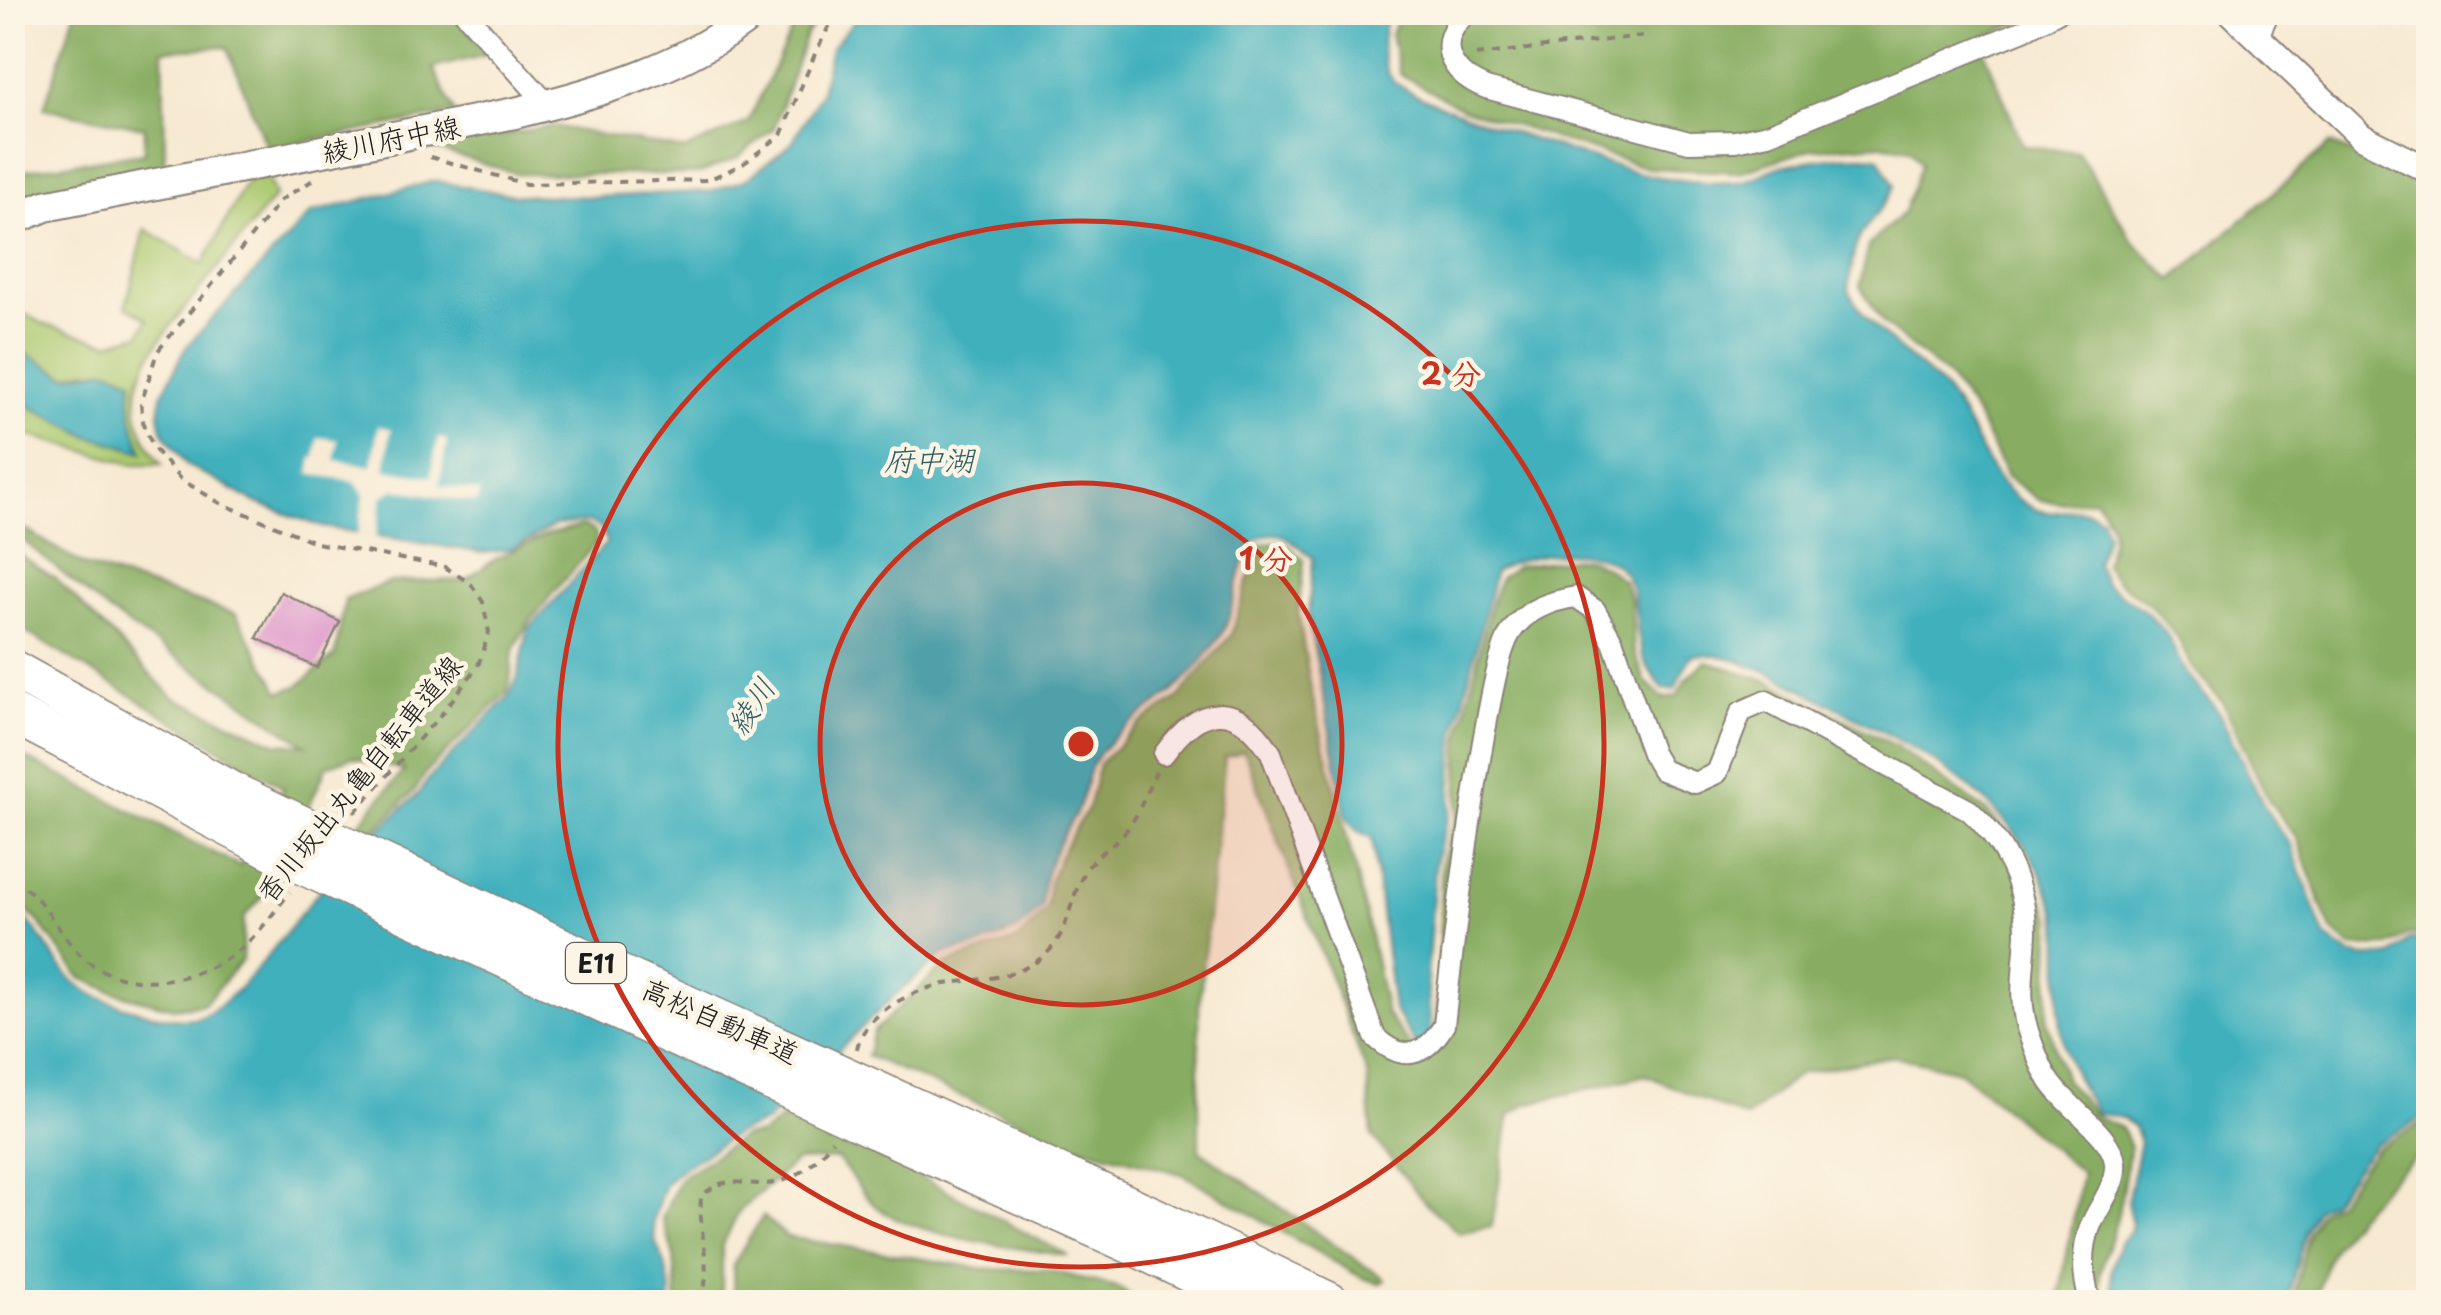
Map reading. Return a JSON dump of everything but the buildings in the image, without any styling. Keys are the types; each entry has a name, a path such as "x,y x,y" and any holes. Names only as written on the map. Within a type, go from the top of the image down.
{"highway":[{"name":"高松自動車道","path":"12,670 234,793 296,857"},
{"name":"高松自動車道","path":"12,713 220,824 867,1118 1249,1302"},
{"path":"12,728 220,824"},
{"name":"高松自動車道","path":"867,1118 1158,1218 1330,1302"}],"main road":[{"name":"綾川府中線","path":"12,220 45,206 141,185 548,106 646,76 723,35 755,12"}],"street":[{"path":"464,12 548,106"},
{"path":"1468,12 1452,28 1449,42 1456,70 1467,80 1689,142 1736,141 1768,134 1929,70 2058,12"},
{"path":"2231,12 2362,136 2428,170"},
{"path":"2257,38 2270,12"},
{"path":"1164,754 1182,729 1206,716 1234,716 1256,730 1271,753 1375,1037 1390,1050 1411,1054 1432,1046 1444,1025 1463,855 1489,706 1509,634 1525,616 1552,600 1576,597 1595,610 1614,642 1652,753 1662,770 1695,783 1717,773 1740,712 1766,702 1969,810 1992,830 2009,861 2022,898 2026,930 2020,997 2028,1032 2050,1082 2103,1138 2116,1161 2112,1184 2089,1228 2083,1260 2090,1302"}],"path":[{"path":"431,156 526,184 708,180 743,164 780,135 815,54 841,12"},
{"path":"1451,58 1642,36"},
{"name":"香川坂出丸亀自転車道線","path":"318,178 282,200 157,352 141,404 144,428 156,451 180,479 220,503 317,543 446,567 471,584 483,602 489,632 478,666 352,816"},
{"path":"856,1054 859,1038 869,1021 888,1008 941,985 1003,978 1052,951 1085,872 1128,828 1164,754"},
{"name":"香川坂出丸亀自転車道線","path":"12,879 41,900 86,960 120,977 158,981 191,975 236,952 296,857"},
{"path":"701,1302 706,1288 699,1220 701,1196 730,1180 765,1184 797,1175 867,1118"}],"green space":[{"path":"1400,12 2040,13 1980,40 2023,146 2078,152 2133,241 2172,280 2330,144 2428,184 2428,419 2421,435 2428,438 2428,936 2408,935 2389,946 2352,947 2331,930 2297,838 2269,801 2223,703 2192,668 2177,637 2150,605 2116,580 2104,564 2112,530 2095,499 2060,503 2039,500 2007,477 1975,413 1946,375 1883,323 1860,286 1868,246 1904,212 1921,164 1910,149 1880,144 1811,149 1740,172 1648,168 1464,109 1400,74 1391,34"},
{"path":"75,13 457,13 486,55 433,68 455,113 267,149 227,47 163,50 165,167 13,200 12,167 19,171 144,153 145,128 44,108"},
{"path":"800,13 821,13 806,35 774,128 737,158 698,174 519,174 428,147 553,126 685,150 748,122"},
{"path":"267,175 275,196 168,329 143,371 137,392 137,415 145,439 162,464 131,464 13,431 13,405 25,404 89,436 142,451 129,398 88,370 66,376 13,346 12,308 46,325 108,343 140,334 148,319 126,306 145,229 203,264 247,181"},
{"path":"13,522 84,565 236,614 280,692 298,686 335,655 345,600 390,582 466,580 495,559 549,534 583,526 595,532 597,542 526,628 513,654 507,692 372,832 358,825 404,770 352,757 327,766 274,884 244,917 242,960 204,1004 173,1008 116,993 81,978 37,920 17,903 13,905 12,751 240,866 284,788 13,624 13,551 56,579 173,697 276,743 306,745 108,611 13,532"},
{"path":"1285,544 1304,560 1298,613 1312,695 1365,910 1386,1014 1419,1058 1433,1055 1442,860 1457,816 1459,739 1492,600 1501,577 1517,566 1588,559 1624,582 1631,601 1634,651 1645,681 1663,698 1677,696 1686,680 1706,661 1771,682 1896,746 1987,812 2019,845 2052,920 2047,1021 2065,1080 2098,1118 2122,1128 2130,1148 2118,1214 2100,1273 2100,1302 2058,1302 2082,1173 1960,1071 1894,1056 1800,1073 1746,1118 1646,1075 1526,1104 1510,1114 1492,1226 1459,1233 1426,1204 1372,1136 1367,1073 1244,751 1225,757 1199,1006 1199,1150 1385,1280 1380,1284 1361,1277 1182,1174 1075,1145 867,1056 874,1031 945,964 1017,940 1047,909 1049,883 1089,805 1099,764 1141,723 1176,700 1231,635 1259,545"},
{"path":"789,1113 908,1170 1069,1256 969,1240 917,1227 872,1203 838,1159 796,1161 739,1211 722,1246 722,1290 717,1302 677,1302 674,1255 662,1218 679,1179 744,1136 762,1134"},
{"path":"2428,1120 2428,1152 2392,1178 2345,1231 2330,1256 2315,1302 2292,1302 2309,1232 2320,1211 2337,1201 2377,1148"},
{"path":"763,1216 787,1237 986,1269 1047,1270 1117,1287 1141,1302 734,1302 733,1265"}],"water":[{"name":"府中湖","path":"861,13 1388,13 1384,63 1392,79 1406,89 1468,116 1619,167 1676,179 1728,183 1803,162 1879,158 1894,185 1854,251 1849,288 1862,313 1951,398 1991,469 2017,498 2044,512 2082,510 2101,517 2107,535 2096,563 2105,583 2146,612 2166,633 2186,673 2218,711 2266,810 2291,845 2325,936 2350,954 2366,957 2391,956 2409,940 2428,940 2428,1115 2374,1145 2331,1201 2317,1208 2306,1230 2287,1302 2113,1302 2111,1271 2119,1243 2130,1233 2127,1202 2140,1142 2135,1128 2123,1118 2097,1113 2070,1064 2060,1021 2058,920 2030,855 2009,825 1983,799 1924,755 1760,669 1724,657 1691,656 1675,689 1663,689 1643,657 1631,586 1613,562 1595,556 1541,556 1495,571 1455,736 1450,810 1436,858 1427,975 1431,1035 1419,1050 1393,1009 1372,838 1356,830 1346,817 1308,615 1313,558 1290,539 1269,534 1253,543 1247,554 1226,625 1204,658 1178,687 1121,731 1096,758 1079,808 1047,870 1042,907 1018,930 977,947 945,953 895,995 766,1122 737,1133 665,1184 653,1219 655,1241 671,1293 669,1302 13,1302 13,912 18,911 35,929 72,979 105,1000 173,1018 199,1017 214,1009 246,981 339,869 419,793 508,697 517,679 528,630 607,542 600,527 587,522 556,525 512,549 484,553 323,527 257,503 187,465 162,430 162,394 187,346 311,213 435,181 513,195 594,197 713,191 747,179 791,144 820,95 831,48"},
{"path":"12,346 66,376 108,369 133,380 132,417 143,452 89,436 25,404 13,405"}],"pier":[{"path":"378,426 391,429 385,469 431,477 438,438 447,440 439,486 479,492 477,503 395,489 382,497 376,537 358,534 364,495 355,481 309,474 318,437 338,440 335,460 372,466"}],"water label":[{"name":"綾川","path":"750,705"}]}
